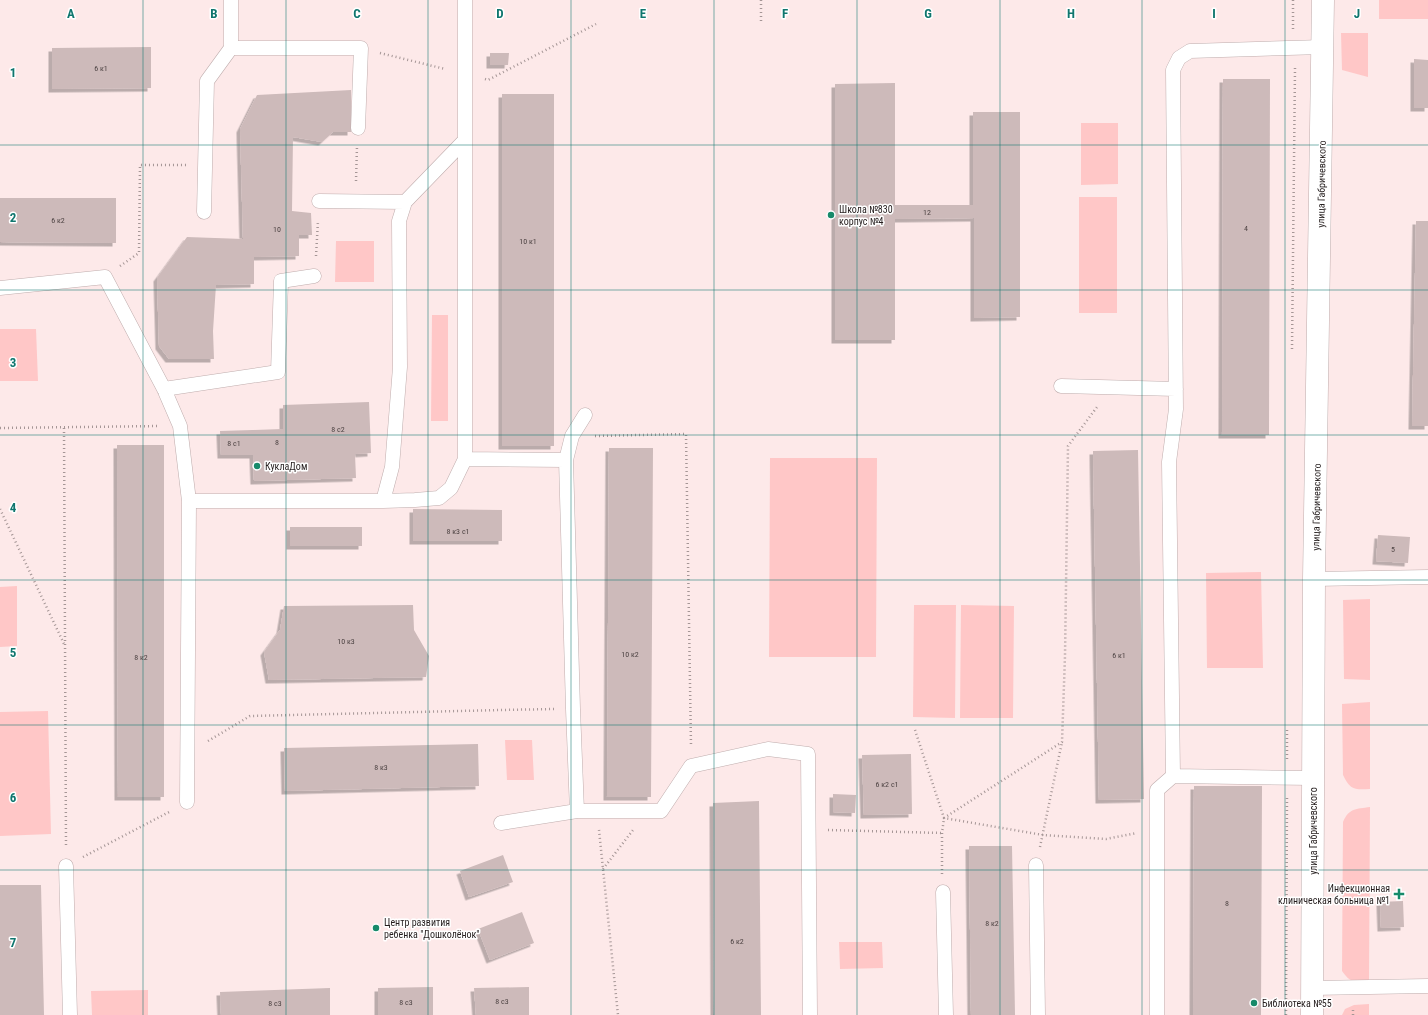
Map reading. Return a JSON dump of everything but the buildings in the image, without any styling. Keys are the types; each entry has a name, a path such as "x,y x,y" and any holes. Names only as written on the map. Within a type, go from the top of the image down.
{"street":[{"name":"улица Габричевского","path":"1312,1015 1314,579 1323,0"}],"lane":[{"path":"204,212 207,81 231,48 231,0"},
{"path":"188,501 414,500 438,498 451,488 465,459 465,0"},
{"path":"1173,776 1169,462 1176,409 1174,70 1179,58 1190,51 1323,47"},
{"path":"231,48 361,48 358,128"},
{"path":"383,501 392,467 400,367 399,221 405,202 465,140"},
{"path":"319,201 405,202"},
{"path":"164,389 278,372 281,281 314,276"},
{"path":"0,288 105,277 164,389 180,426 188,501 187,802"},
{"path":"1061,386 1176,389"},
{"path":"577,811 566,460 572,436 585,414"},
{"path":"465,459 566,460"},
{"path":"1314,579 1428,577"},
{"path":"501,824 577,811 661,811 691,766 768,749 808,754 810,1015"},
{"path":"1157,1015 1157,790 1173,776 1314,778"},
{"path":"1036,865 1038,1015"},
{"path":"66,866 70,1015"},
{"path":"943,892 946,1015"},
{"path":"1312,988 1428,986"}],"path":[{"path":"761,0 761,24"},
{"path":"355,202 358,128"},
{"path":"105,277 139,253 140,164 204,164"},
{"path":"314,276 319,201"},
{"path":"1036,865 1062,742 1065,656 1068,446 1112,388"},
{"path":"0,428 180,426"},
{"path":"64,428 66,866 187,802"},
{"path":"572,436 686,434 691,766"},
{"path":"0,509 66,647"},
{"path":"187,752 250,716 573,709"},
{"path":"915,730 944,818 942,833 943,892"},
{"path":"944,818 1062,742"},
{"path":"603,869 648,811"},
{"path":"597,812 618,1015"},
{"path":"944,818 1043,835 1106,839 1157,830"},
{"path":"808,830 942,833"}],"shaded area":[{"path":"1379,0 1428,0 1428,19 1379,19"},
{"path":"1341,33 1368,33 1368,77 1342,70"},
{"path":"1081,123 1118,123 1118,184 1081,185"},
{"path":"1079,197 1117,197 1117,313 1079,313"},
{"path":"336,241 374,241 374,282 335,282"},
{"path":"432,315 448,315 448,421 431,421"},
{"path":"0,329 36,329 38,381 0,381"},
{"path":"770,458 877,458 876,657 769,657"},
{"path":"1261,572 1263,668 1207,668 1206,573"},
{"path":"17,586 17,646 0,647 0,587"},
{"path":"1370,599 1370,680 1344,679 1343,600"},
{"path":"914,605 956,605 955,718 913,717"},
{"path":"961,605 1014,606 1013,718 960,718"},
{"path":"1370,702 1370,789 1357,789 1348,784 1343,775 1342,704"},
{"path":"48,711 51,834 0,836 0,712"},
{"path":"505,740 532,740 534,780 507,780"},
{"path":"1370,807 1369,980 1354,981 1348,978 1342,971 1343,822 1345,817 1350,812 1357,809"},
{"path":"839,942 882,942 883,968 840,969"},
{"path":"148,990 148,1015 92,1015 91,991"},
{"path":"1369,1004 1369,1015 1342,1015 1345,1009 1354,1005"}],"place":[{"name":"Школа №830 корпус №4","path":"831,215"},
{"name":"КуклаДом","path":"257,466"},
{"name":"Инфекционная клиническая больница №1","path":"1399,894"},
{"name":"Центр развития ребенка \"Дошколёнок\"","path":"376,928"},
{"name":"Библиотека №55","path":"1254,1003"}]}
